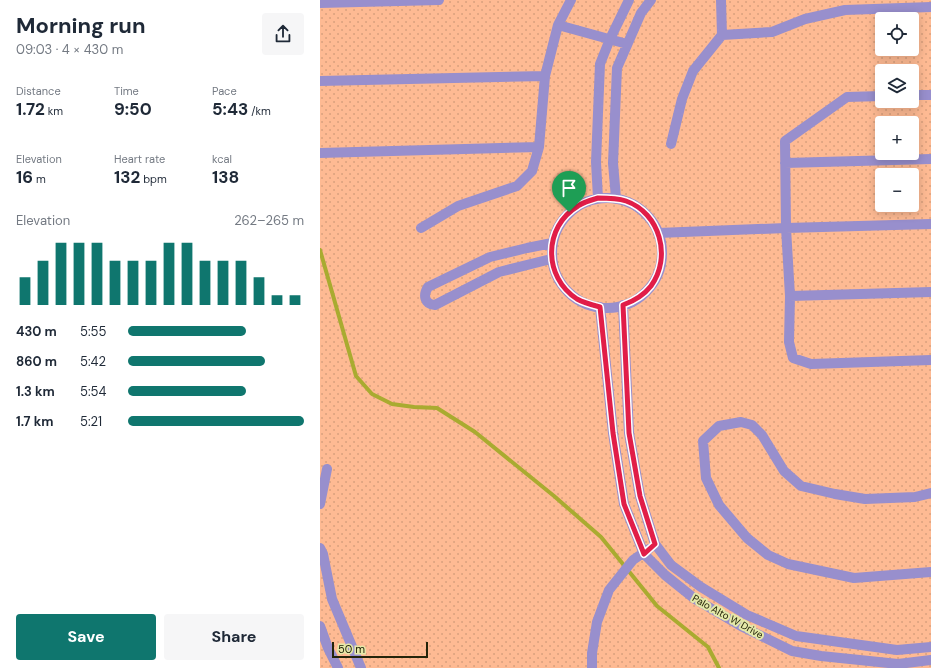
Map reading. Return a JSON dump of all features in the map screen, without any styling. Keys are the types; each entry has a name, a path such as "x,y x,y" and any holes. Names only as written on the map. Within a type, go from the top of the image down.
{"street":[{"path":"320,3 439,0"},
{"path":"421,228 458,206 517,186 532,171 539,147 545,76 558,25 571,0"},
{"path":"598,198 596,162 600,64 610,39 629,0"},
{"path":"616,198 613,164 617,68 641,13 651,0"},
{"path":"671,144 682,98 693,71 722,35 721,0"},
{"path":"722,35 772,32 805,19 844,10 931,7"},
{"path":"558,25 627,44"},
{"path":"320,80 545,76"},
{"path":"919,95 931,95"},
{"path":"875,96 847,97 785,141 786,228 790,296 789,342 793,358 811,364 931,360"},
{"path":"320,153 539,147"},
{"path":"785,164 931,159"},
{"path":"598,198 616,198 637,207 652,222 658,233 662,255 656,277 643,294 634,301 623,305 612,308 600,307 588,304 578,299 568,292 561,283 555,272 551,259 552,243 557,229 569,212 588,201 598,198"},
{"path":"658,233 931,224"},
{"path":"551,259 499,272 435,305 431,305 426,302 424,297 428,287 490,257 552,243"},
{"path":"790,296 931,292"},
{"name":"Palo Alto W Drive","path":"623,305 629,433 640,496 655,544 671,565 701,587 747,615 796,636 897,650 931,647"},
{"name":"Palo Alto W Drive","path":"600,307 613,433 624,504 644,554 665,575 695,600 741,626 792,650 821,656 898,666 931,660"},
{"path":"931,493 915,497 865,499 801,486 784,471 762,435 752,425 741,422 719,426 702,441 706,478 719,505 747,538 768,555 788,564 854,578 931,572"},
{"path":"320,504 327,469"},
{"path":"592,668 592,653 597,622 609,590 634,560 644,554 655,544"},
{"path":"321,552 332,599 361,668"},
{"path":"320,626 328,648 338,668"},
{"path":"897,650 898,666"}],"shaded area":[{"path":"320,0 931,0 931,668 320,668"}],"waterway":[{"path":"320,250 356,376 372,394 392,404 437,408 475,432 554,496 601,537 657,606 708,647 719,668"}],"route":[{"path":"598,198 616,198 626,201 637,207 652,222 661,243 662,255 656,277 643,294 634,301 623,305 629,433 640,496 655,544 644,554 624,504 613,433 600,307 588,304 568,292 555,272 551,259 552,243 557,229 569,212 588,201 598,198"}]}
